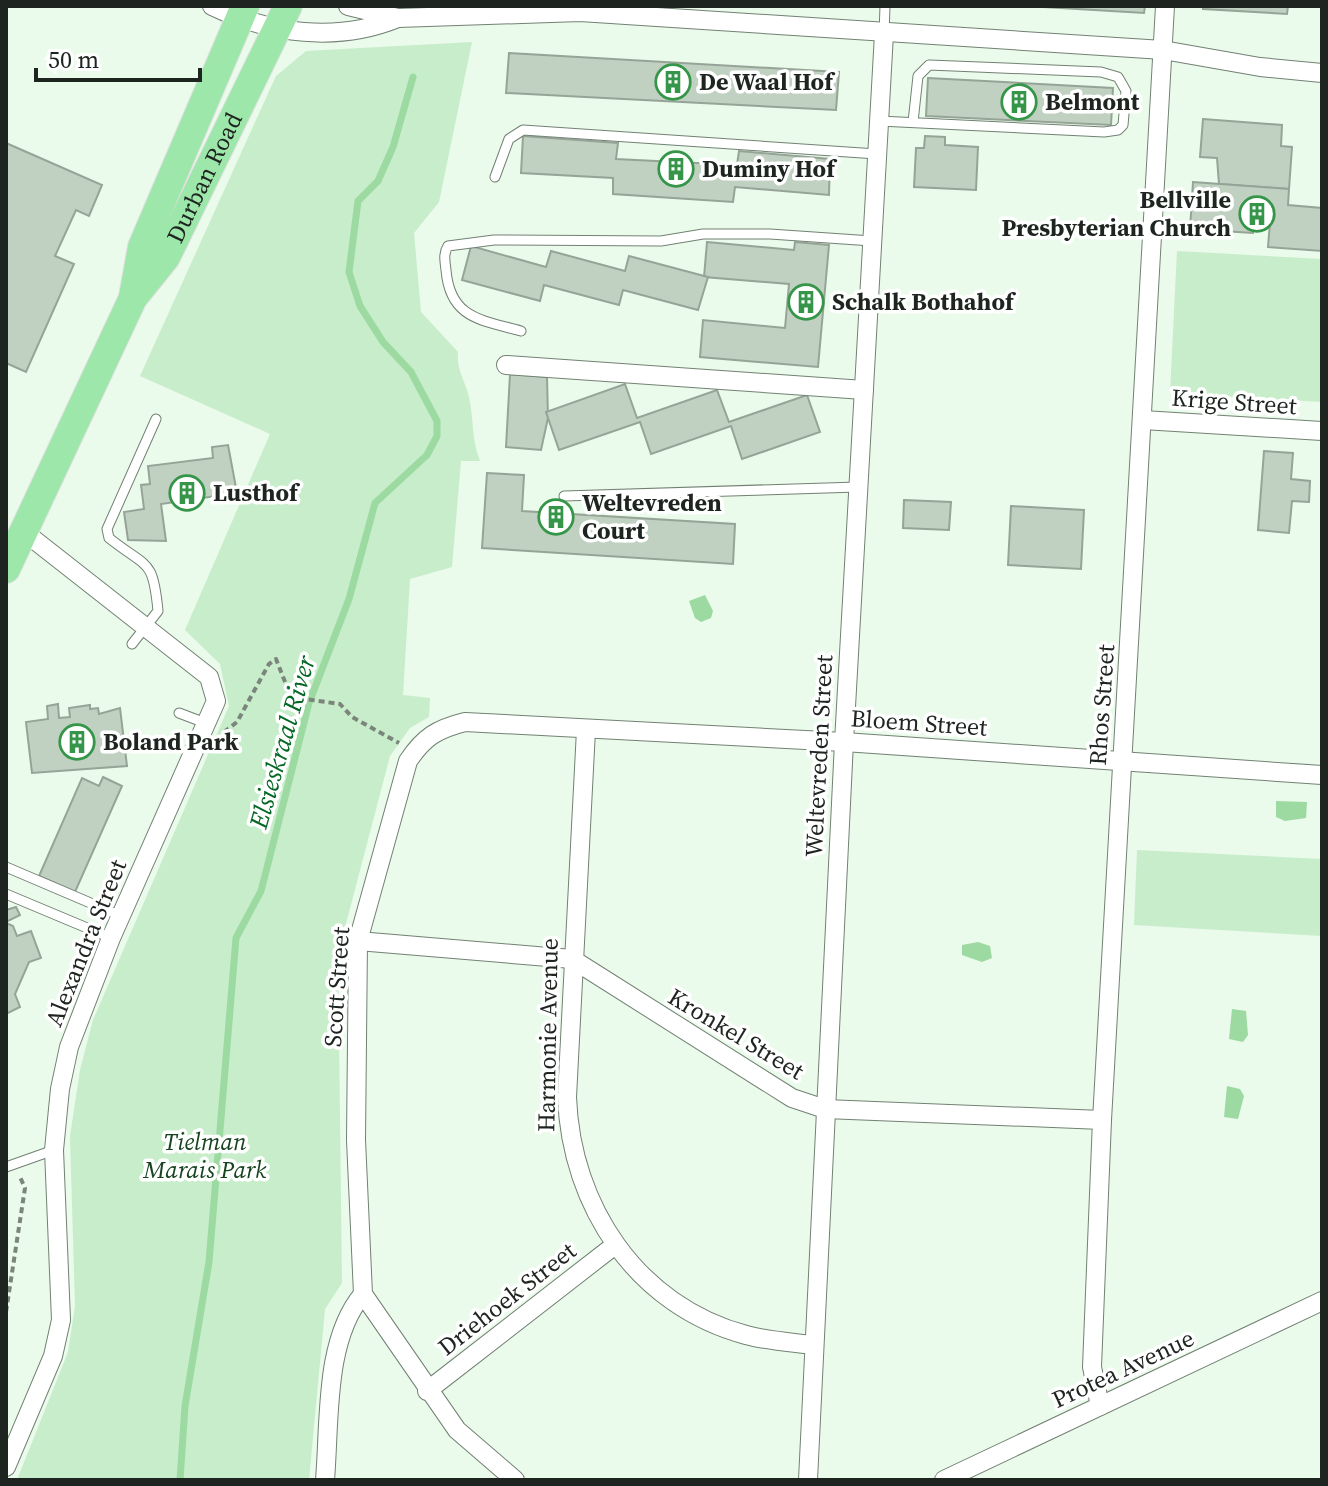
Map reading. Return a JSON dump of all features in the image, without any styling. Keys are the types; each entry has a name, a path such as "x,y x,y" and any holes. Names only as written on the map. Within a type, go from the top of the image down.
{"main road":[{"name":"Durban Road","path":"133,298 142,247 242,12"},
{"name":"Durban Road","path":"6,569 133,298 166,257 282,18"}],"street":[{"path":"212,6 282,18 302,33 377,27 398,18"},
{"path":"348,6 398,18 580,12 1163,50 1260,67 1322,73"},
{"name":"Rhos Street","path":"1100,1406 1092,1367 1102,1120 1165,6"},
{"name":"Weltevreden Street","path":"808,1480 844,742 884,34"},
{"path":"506,365 864,390"},
{"name":"Krige Street","path":"1143,420 1322,431"},
{"name":"Alexandra Street","path":"6,1467 53,1356 61,1320 54,1150 60,1089 69,1047 111,938 216,701 214,684 23,531"},
{"name":"Bloem Street","path":"465,722 844,742 1322,775"},
{"name":"Scott Street","path":"363,1294 356,1140 358,941 408,761 422,740 439,729 465,722"},
{"name":"Harmonie Avenue","path":"586,730 572,959 568,1124 575,1163 589,1200 615,1245 651,1284 695,1314 743,1335 813,1345"},
{"name":"Kronkel Street","path":"358,941 572,959 792,1098 825,1109 1102,1120"},
{"name":"Driehoek Street","path":"427,1391 615,1245"},
{"path":"325,1480 336,1349 349,1310 363,1294 427,1391 457,1430 515,1480"},
{"name":"Protea Avenue","path":"944,1480 1322,1301"}],"lane":[{"path":"884,34 885,6"},
{"path":"879,121 1113,132 1123,125 1126,91 1118,77 1101,72 929,65 918,76 913,122"},
{"path":"495,177 509,139 523,130 877,154"},
{"path":"521,331 469,316 456,305 446,276 444,253 448,246 494,240 661,241 703,234 770,234 872,241"},
{"path":"132,644 158,611 154,574 145,563 109,538 107,529 156,419"},
{"path":"564,496 858,487"},
{"path":"179,713 207,726"},
{"path":"6,867 121,916"},
{"path":"6,894 111,938"},
{"path":"10,1165 54,1150"}],"path":[{"path":"207,726 220,736 237,722 269,664 276,659 291,697 340,704 352,717 401,744"},
{"path":"6,1312 25,1188 10,1165"}],"green space":[{"name":"Tielman Marais Park","path":"472,42 439,202 414,233 421,312 458,352 480,461 461,461 452,567 410,579 403,695 430,698 429,717 410,728 390,756 338,954 342,1283 325,1309 309,1480 17,1480 68,1352 75,1306 70,1136 80,1070 93,1020 229,706 220,664 185,630 270,434 140,376 276,76 306,51"},
{"path":"1177,251 1322,259 1322,402 1170,393"},
{"path":"1137,850 1322,859 1322,936 1134,925"}],"shaded area":[{"path":"705,595 713,611 711,618 701,622 695,618 689,601"},
{"path":"1276,801 1307,802 1306,818 1285,821 1276,817"},
{"path":"978,942 990,946 992,958 982,962 962,955 962,945"},
{"path":"1232,1009 1246,1011 1248,1035 1243,1042 1229,1039"},
{"path":"1227,1086 1240,1089 1244,1096 1238,1119 1224,1117"}],"building":[{"path":"1026,6 1145,6 1144,13"},
{"path":"1203,6 1288,6 1287,14 1203,9"},
{"name":"De Waal Hof","path":"509,53 839,72 836,110 506,93"},
{"name":"Belmont","path":"928,78 1113,88 1111,125 926,116"},
{"path":"1203,119 1282,125 1281,146 1292,147 1289,189 1219,184 1217,158 1200,157"},
{"name":"Duminy Hof","path":"523,136 618,143 616,159 737,165 739,151 830,159 829,195 735,187 733,202 613,194 613,178 521,173"},
{"path":"925,136 945,137 945,145 978,147 976,190 914,187 916,148 924,148"},
{"path":"6,143 102,185 89,216 76,210 55,256 74,264 26,372 6,363"},
{"name":"Bellville Presbyterian Church","path":"1193,182 1289,189 1288,205 1322,208 1322,251 1268,247 1270,222 1254,221 1253,233 1190,229"},
{"name":"Schalk Bothahof","path":"707,242 794,250 795,242 829,245 818,367 700,357 703,320 785,328 789,284 704,277"},
{"path":"471,246 546,267 551,251 625,271 629,256 708,277 698,310 623,290 619,305 544,285 540,301 462,280"},
{"name":"Weltevreden Court","path":"510,374 547,377 548,418 541,450 506,447"},
{"name":"Weltevreden Court","path":"625,384 637,418 717,390 729,422 807,395 820,432 742,459 731,426 651,454 640,422 559,450 546,412"},
{"name":"Lusthof","path":"228,445 237,493 161,504 166,541 128,540 124,512 144,509 141,485 150,484 148,466 213,458 212,447"},
{"path":"1264,451 1293,453 1291,479 1310,481 1309,502 1292,501 1289,533 1258,530"},
{"name":"Weltevreden Court","path":"487,473 524,475 522,511 735,524 733,564 482,548"},
{"path":"904,500 951,502 949,530 903,528"},
{"path":"1011,506 1084,510 1081,569 1008,565"},
{"name":"Boland Park","path":"58,704 59,718 70,717 69,708 90,705 90,709 98,708 99,714 120,708 127,766 32,773 26,722 48,719 47,706"},
{"path":"103,777 122,786 75,892 39,876 82,778 99,786"},
{"path":"16,907 20,915 6,922 6,910"},
{"path":"6,923 13,926 17,936 31,931 41,958 29,962 15,994 20,1007 6,1014"}],"waterway":[{"name":"Elsieskraal River","path":"180,1480 185,1406 209,1262 236,938 261,891 309,703 349,599 375,503 427,455 437,436 437,421 411,372 383,342 360,306 349,272 358,201 378,181 393,147 413,77"}],"place":[{"name":"De Waal Hof","path":"673,82"},
{"name":"Belmont","path":"1019,102"},
{"name":"Duminy Hof","path":"676,169"},
{"name":"Bellville Presbyterian Church","path":"1257,214"},
{"name":"Schalk Bothahof","path":"806,302"},
{"name":"Lusthof","path":"187,493"},
{"name":"Weltevreden Court","path":"556,517"},
{"name":"Boland Park","path":"77,742"}]}
